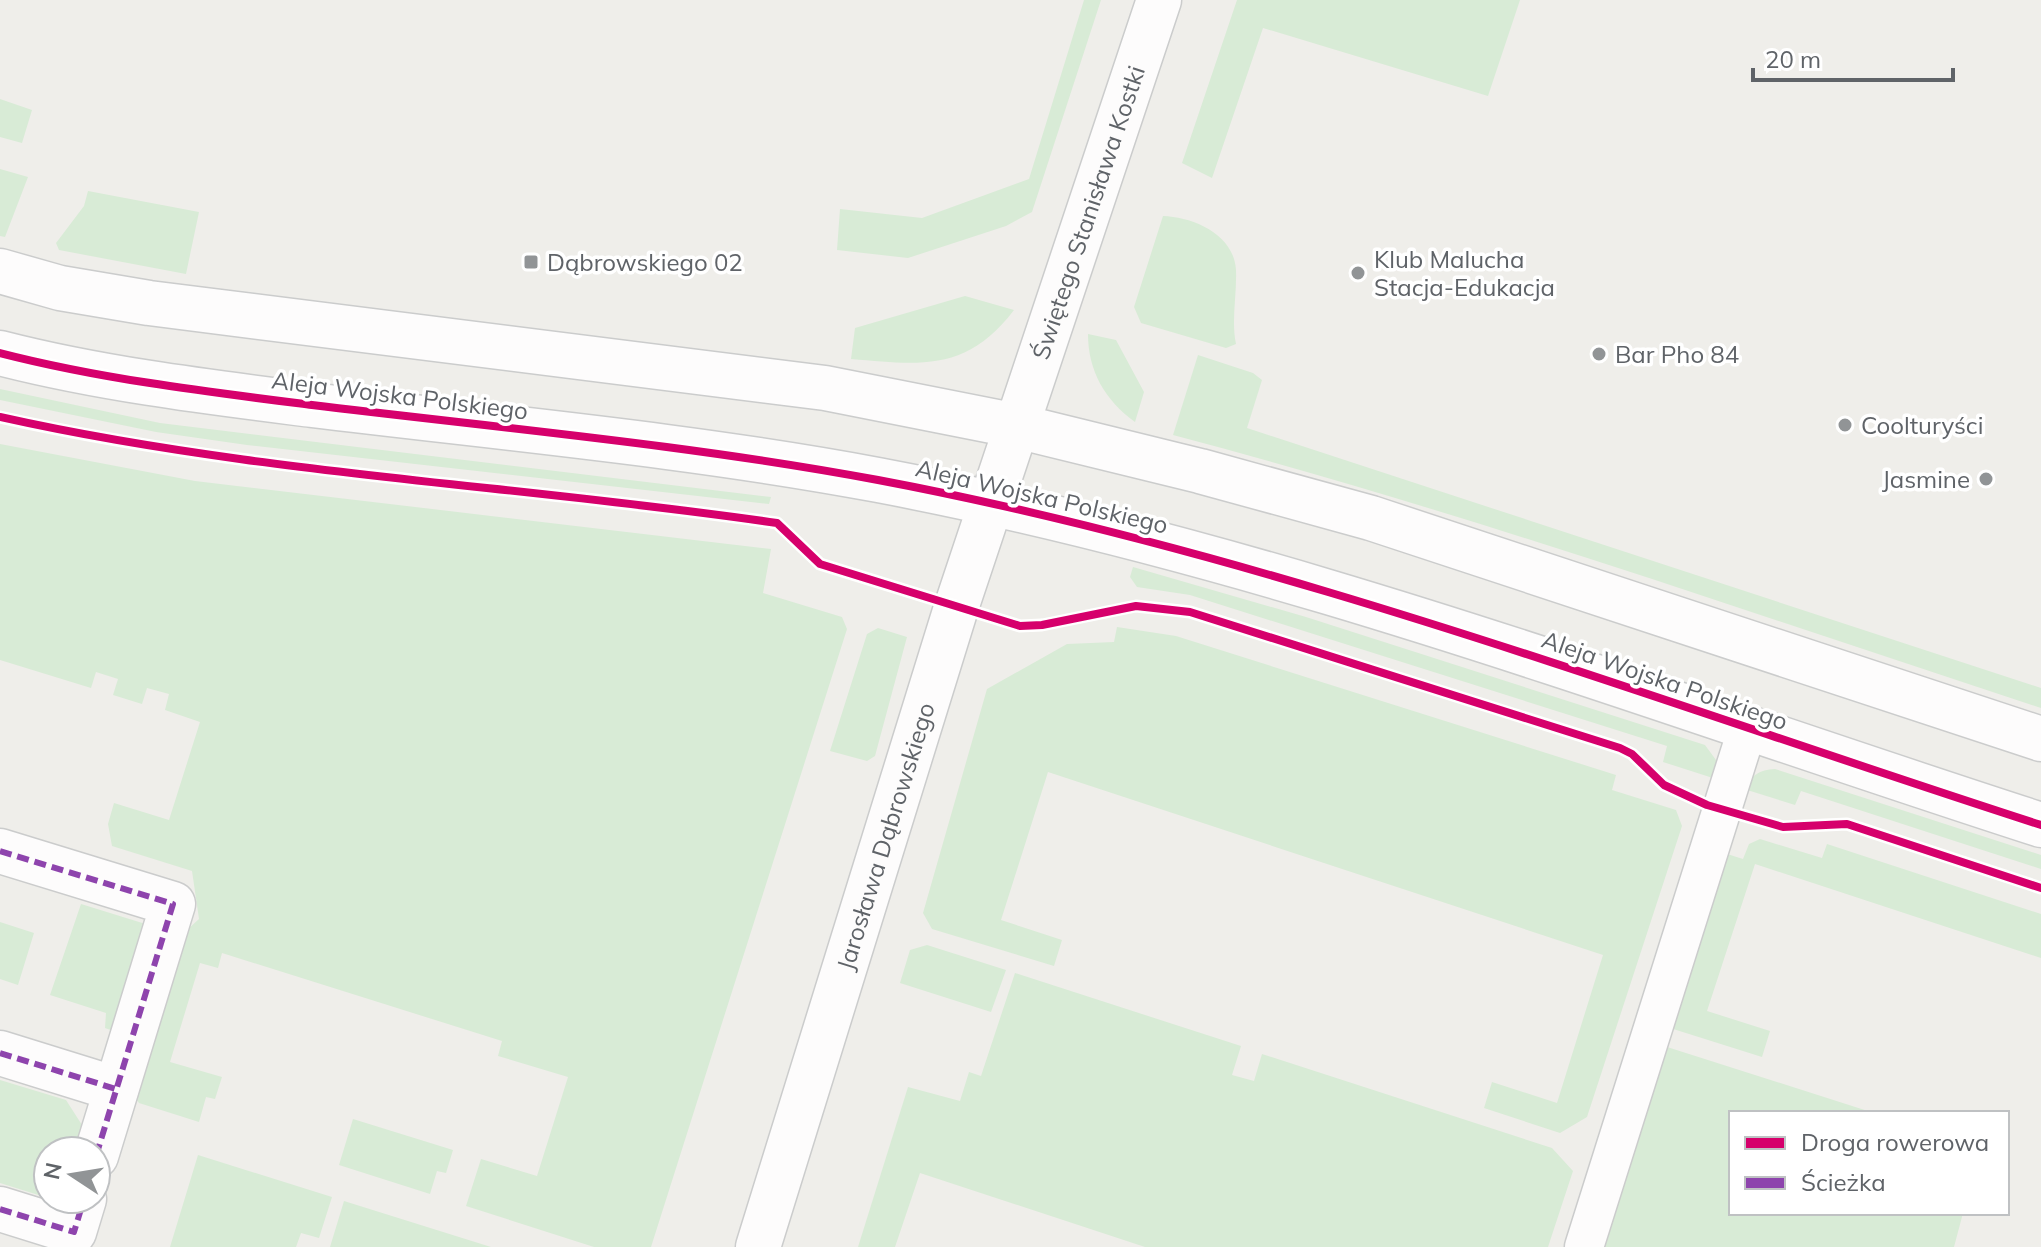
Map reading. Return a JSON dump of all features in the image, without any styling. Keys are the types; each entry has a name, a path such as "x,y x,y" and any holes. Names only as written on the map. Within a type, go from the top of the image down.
{"street":[{"name":"Świętego Stanisława Kostki","path":"1017,426 1159,0"},
{"path":"0,271 60,288 149,303 825,388 1017,426 1200,471 1371,518 2041,739"},
{"name":"Aleja Wojska Polskiego","path":"0,353 214,392 756,459 991,502 1122,533 1436,624 1747,730 2041,825"},
{"name":"Jarosława Dąbrowskiego","path":"758,1247 1017,426"},
{"path":"0,851 173,904 102,1135"},
{"path":"0,1053 116,1089"},
{"path":"0,1209 74,1232 79,1215"}],"lane":[{"path":"1584,1247 1747,730"}],"green space":[{"path":"1084,0 1101,0 1032,212 1006,226 908,258 837,250 840,209 922,218 1029,179"},
{"path":"1237,0 1520,0 1488,96 1263,28 1212,178 1182,163"},
{"path":"0,99 32,110 22,143 0,137"},
{"path":"0,169 28,177 5,237 0,236"},
{"path":"88,191 199,212 186,274 59,250 56,243 84,206"},
{"path":"1163,216 1187,220 1210,230 1220,237 1234,257 1236,344 1226,348 1141,323 1134,307"},
{"path":"965,296 1014,310 979,345 941,360 899,363 851,359 855,328"},
{"path":"1088,334 1116,340 1144,392 1135,422 1115,404 1100,384 1091,360"},
{"path":"1198,355 1253,373 1262,380 1247,428 2041,688 2041,708 1500,530 1173,435"},
{"path":"0,389 160,423 771,497 769,504 247,445 156,432 0,400"},
{"path":"0,444 195,481 771,549 763,593 842,617 847,629 651,1247 594,1247 466,1206 481,1159 537,1176 568,1077 498,1056 502,1041 222,953 218,968 200,963 170,1062 222,1077 215,1099 206,1097 199,1122 139,1103 127,1086 187,930 199,919 192,871 112,846 108,824 114,803 169,820 200,722 165,710 169,694 147,688 142,704 113,695 118,679 96,672 91,688 0,660"},
{"path":"1133,567 1306,617 1705,745 1716,760 1716,779 1663,762 1667,746 1190,595 1137,587 1130,577"},
{"path":"1117,627 1176,636 1616,775 1612,790 1676,810 1682,826 1587,1117 1560,1133 1484,1108 1492,1082 1557,1103 1603,955 1048,772 1001,920 1062,940 1054,966 932,929 923,913 987,689 1067,644 1114,642"},
{"path":"878,628 907,637 875,756 867,761 830,751 867,634"},
{"path":"1775,769 2041,855 2041,869 1801,791 1795,805 1744,789 1756,774"},
{"path":"1760,839 1822,858 1827,844 2041,914 2041,958 1755,864 1707,1011 1770,1031 1762,1057 1670,1028 1724,853 1743,859 1749,844"},
{"path":"81,904 152,926 122,1034 105,1028 106,1013 50,995"},
{"path":"0,922 34,933 18,985 0,979"},
{"path":"927,945 1006,970 991,1012 900,983 910,950"},
{"path":"1015,973 1241,1046 1232,1075 1254,1081 1262,1054 1552,1148 1573,1171 1548,1247 1145,1247 920,1173 895,1247 858,1247 908,1087 960,1101 969,1072 981,1076"},
{"path":"1664,1046 1868,1111 1729,1111 1729,1215 1962,1215 1954,1247 1601,1247"},
{"path":"0,1080 66,1100 82,1125 82,1135 32,1135 32,1193 0,1183"},
{"path":"353,1119 453,1150 446,1173 437,1171 430,1194 339,1165"},
{"path":"198,1155 332,1197 319,1238 301,1233 296,1247 170,1247"},
{"path":"344,1201 491,1247 330,1247"}],"marked path":[{"path":"0,851 173,904 102,1135"},
{"path":"0,1053 116,1089"},
{"path":"0,1209 74,1232 79,1215"}],"cycle path":[{"path":"0,353 195,390 737,457 878,480 1026,511 1319,589 1609,681 2041,825"},
{"path":"0,417 96,436 290,466 777,523 820,564 1020,626 1042,625 1136,606 1190,612 1620,748 1632,754 1664,785 1707,805 1783,827 1847,824 2041,888"}],"place":[{"name":"Dąbrowskiego 02","path":"531,262"},
{"name":"Klub Malucha Stacja-Edukacja","path":"1358,273"},
{"name":"Bar Pho 84","path":"1599,354"},
{"name":"Coolturyści","path":"1845,425"},
{"name":"Jasmine","path":"1986,479"}]}
